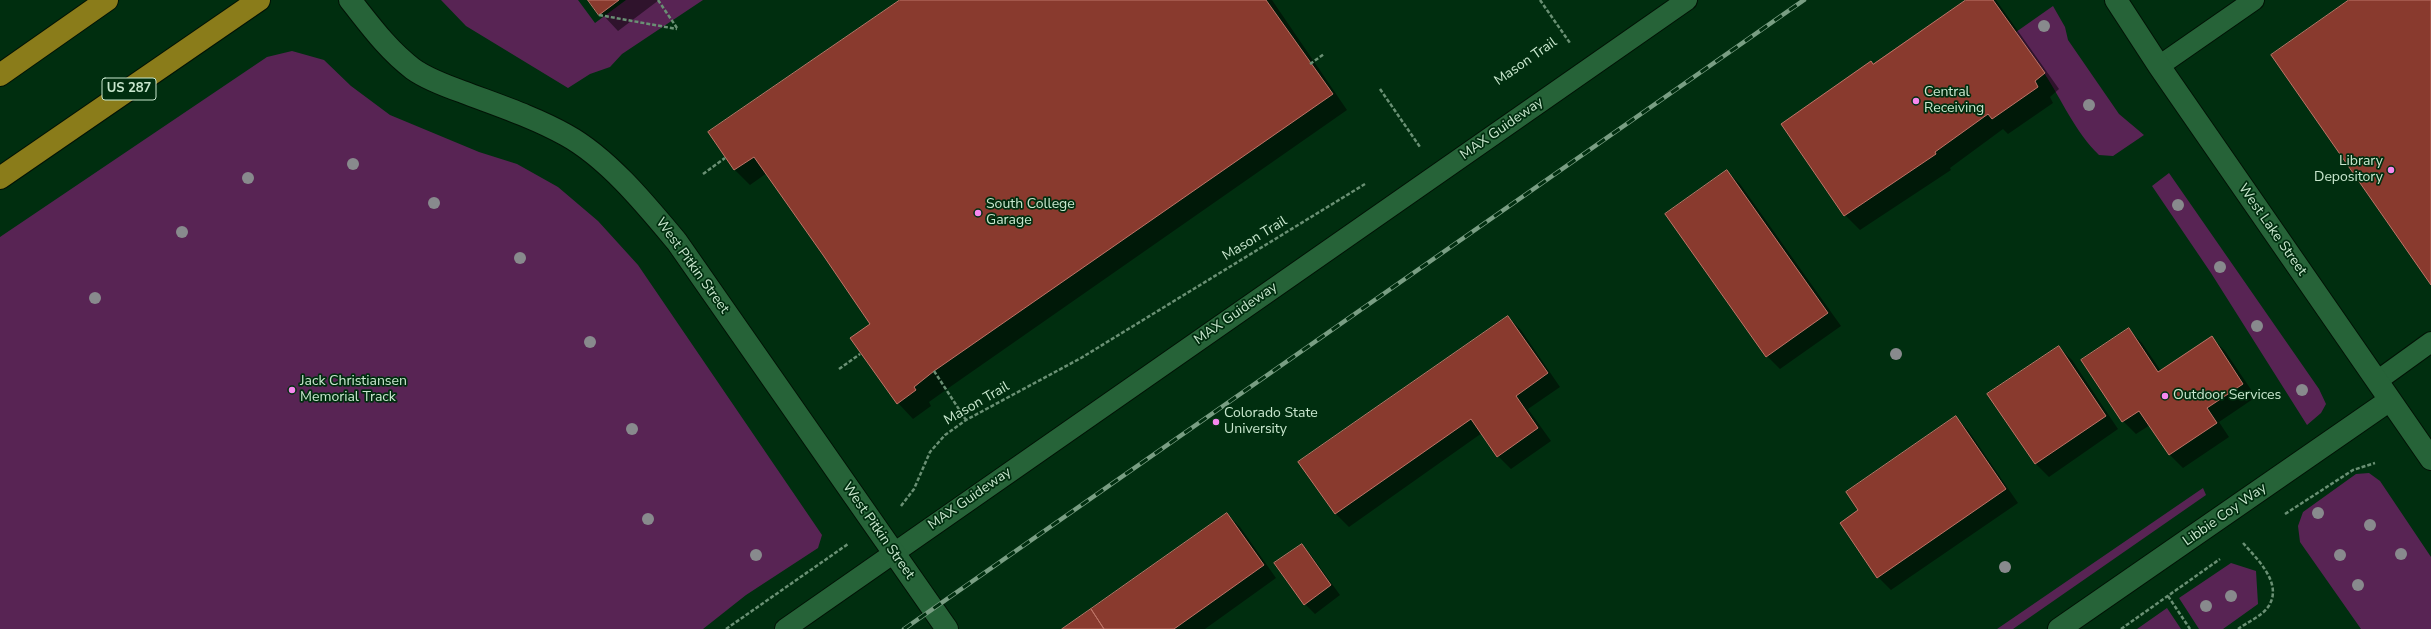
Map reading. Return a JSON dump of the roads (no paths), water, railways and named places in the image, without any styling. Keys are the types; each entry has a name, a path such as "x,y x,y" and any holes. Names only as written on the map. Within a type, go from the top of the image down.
{"highway":[{"path":"0,75 107,0"},
{"name":"US 287","path":"0,178 259,0"}],"street":[{"name":"West Pitkin Street","path":"350,0 380,39 414,70 444,85 531,119 567,135 608,166 642,200 677,242 947,629"},
{"name":"West Lake Street","path":"2116,0 2159,66 2431,459"},
{"name":"Libbie Coy Way","path":"2059,629 2390,400"}],"lane":[{"name":"MAX Guideway","path":"785,629 1687,0"},
{"path":"2159,66 2254,0"},
{"path":"2377,381 2431,342"}],"railway":[{"path":"904,629 1804,0"}],"place":[{"name":"Central Receiving","path":"1916,101"},
{"name":"Library Depository","path":"2391,170"},
{"name":"South College Garage","path":"978,213"},
{"name":"Jack Christiansen Memorial Track","path":"292,390"},
{"name":"Outdoor Services","path":"2165,396"},
{"name":"Colorado State University","path":"1216,422"}]}
